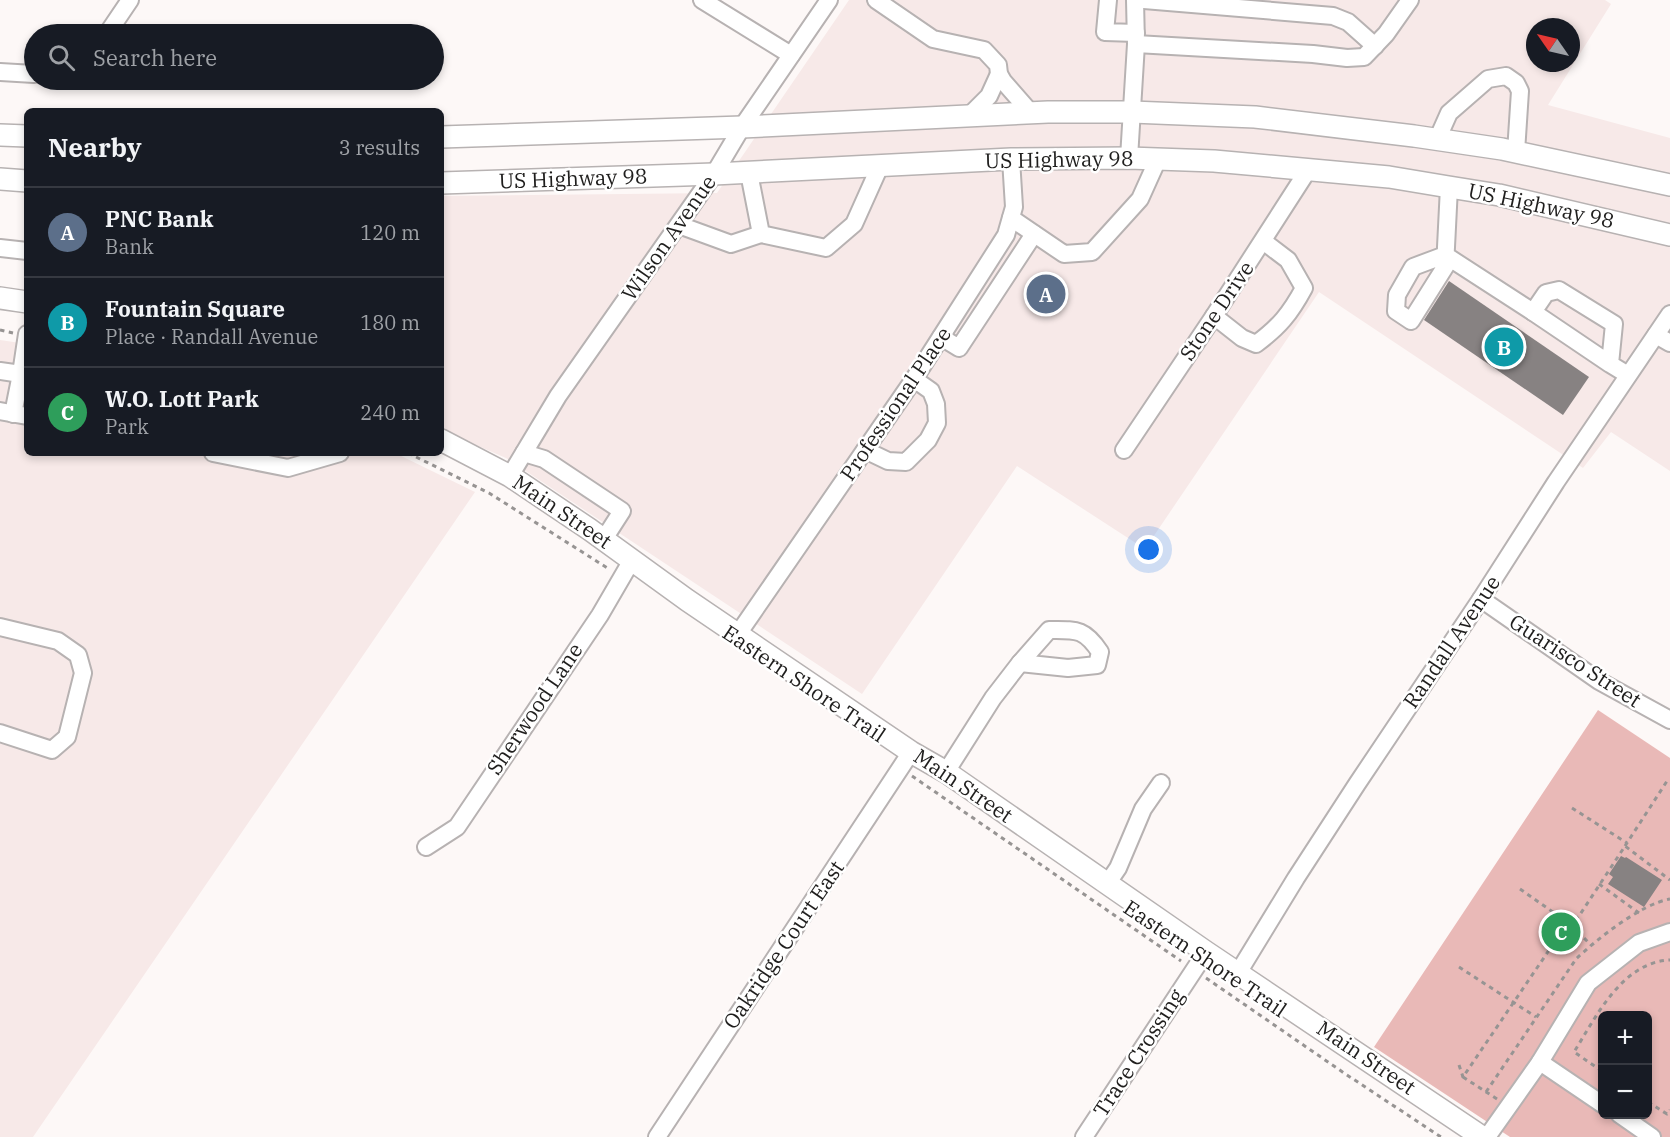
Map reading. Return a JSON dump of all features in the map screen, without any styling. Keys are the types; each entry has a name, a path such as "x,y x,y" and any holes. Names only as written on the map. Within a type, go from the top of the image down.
{"main road":[{"path":"444,137 742,127 1031,113 1132,112 1256,117 1437,140 1516,152 1670,185"},
{"path":"0,135 24,136"},
{"name":"US Highway 98","path":"444,183 714,174 1011,159 1214,161 1389,177 1499,195 1670,235"},
{"path":"0,179 24,181"},
{"path":"0,298 24,302"},
{"name":"Main Street","path":"444,442 510,476 604,540 627,569 738,634 906,760 946,772 1206,952 1482,1137"}],"street":[{"path":"114,24 130,0"},
{"path":"702,0 791,55"},
{"name":"Wilson Avenue","path":"510,476 558,396 714,174 742,127 829,0"},
{"path":"876,0 933,39 984,50 998,65 999,74 989,96 969,116"},
{"path":"1108,0 1105,32 1136,39 1259,52 1347,58 1364,57 1410,0"},
{"path":"1129,159 1136,0"},
{"path":"1144,0 1333,16 1348,22 1375,46"},
{"path":"0,72 24,73"},
{"path":"999,74 1031,113"},
{"path":"1437,140 1449,112 1488,79 1506,76 1516,83 1520,91 1516,152"},
{"name":"Professional Place","path":"738,634 914,379 1006,235 1014,207 1011,159"},
{"path":"1011,219 1064,254 1092,252 1140,199 1158,159"},
{"path":"679,225 731,244 761,234 826,248 854,224 880,166"},
{"name":"Stone Drive","path":"1124,450 1308,170"},
{"path":"748,172 761,234"},
{"path":"1449,187 1445,255 1628,375"},
{"path":"941,337 958,348 1034,234"},
{"path":"1214,316 1242,338 1256,344 1278,327 1297,301 1304,288 1299,279 1288,260 1263,241"},
{"path":"0,248 24,251"},
{"path":"1533,312 1546,293 1559,290 1614,324 1610,364"},
{"name":"Randall Avenue","path":"1238,973 1296,878 1556,482 1628,375 1663,339 1670,314"},
{"path":"0,371 24,374 14,414"},
{"path":"865,450 888,461 906,462 928,440 938,423 936,404 931,391 914,379"},
{"path":"524,453 544,459 622,511 604,540"},
{"path":"228,456 288,468 329,456"},
{"name":"Sherwood Lane","path":"426,847 457,826 600,615 627,569"},
{"name":"Guarisco Street","path":"1481,599 1599,681 1670,720"},
{"path":"0,627 58,641 78,656 83,673 67,737 52,750 0,733"},
{"path":"946,772 993,698 1020,663"},
{"name":"Oakridge Court East","path":"657,1137 906,760"},
{"path":"1107,884 1118,868 1143,809 1161,783"},
{"path":"1487,1137 1540,1062 1588,983 1639,943 1670,932"},
{"name":"Trace Crossing","path":"1084,1137 1206,952"},
{"path":"1540,1062 1598,1101"},
{"path":"1626,1119 1652,1137"}],"path":[{"path":"414,456 489,493 627,569"},
{"name":"Eastern Shore Trail","path":"906,760 1194,970 1442,1137"},
{"path":"1463,1077 1562,931 1579,916 1669,778"},
{"path":"1572,808 1626,845 1670,880"},
{"path":"1599,884 1639,913"},
{"path":"1520,889 1570,924 1591,945"},
{"path":"1598,1068 1574,1052 1604,1006 1632,974 1652,963 1670,960"},
{"path":"1459,967 1536,1017"},
{"path":"1459,1065 1463,1077 1486,1092"},
{"path":"1652,1105 1667,1114 1670,1110"}],"shaded area":[{"path":"849,0 1605,0 1611,4 1580,54 1580,18 1526,18 1526,72 1569,72 1548,105 1670,138 1670,471 1611,432 1583,468 1319,292 1145,549 1017,466 862,694 506,458 444,431 444,196 717,193"},
{"path":"0,340 24,344 24,456 401,456 475,492 33,1137 0,1137"},
{"path":"1598,710 1670,758 1670,1137 1510,1137 1374,1047"}],"building":[{"path":"1449,281 1589,377 1563,415 1424,320"},
{"path":"1621,856 1662,880 1644,907 1608,884 1613,877 1609,874"}],"place":[{"name":"PNC Bank","path":"1046,294"},
{"name":"Fountain Square","path":"1504,347"},
{"name":"W.O. Lott Park","path":"1561,932"}]}
